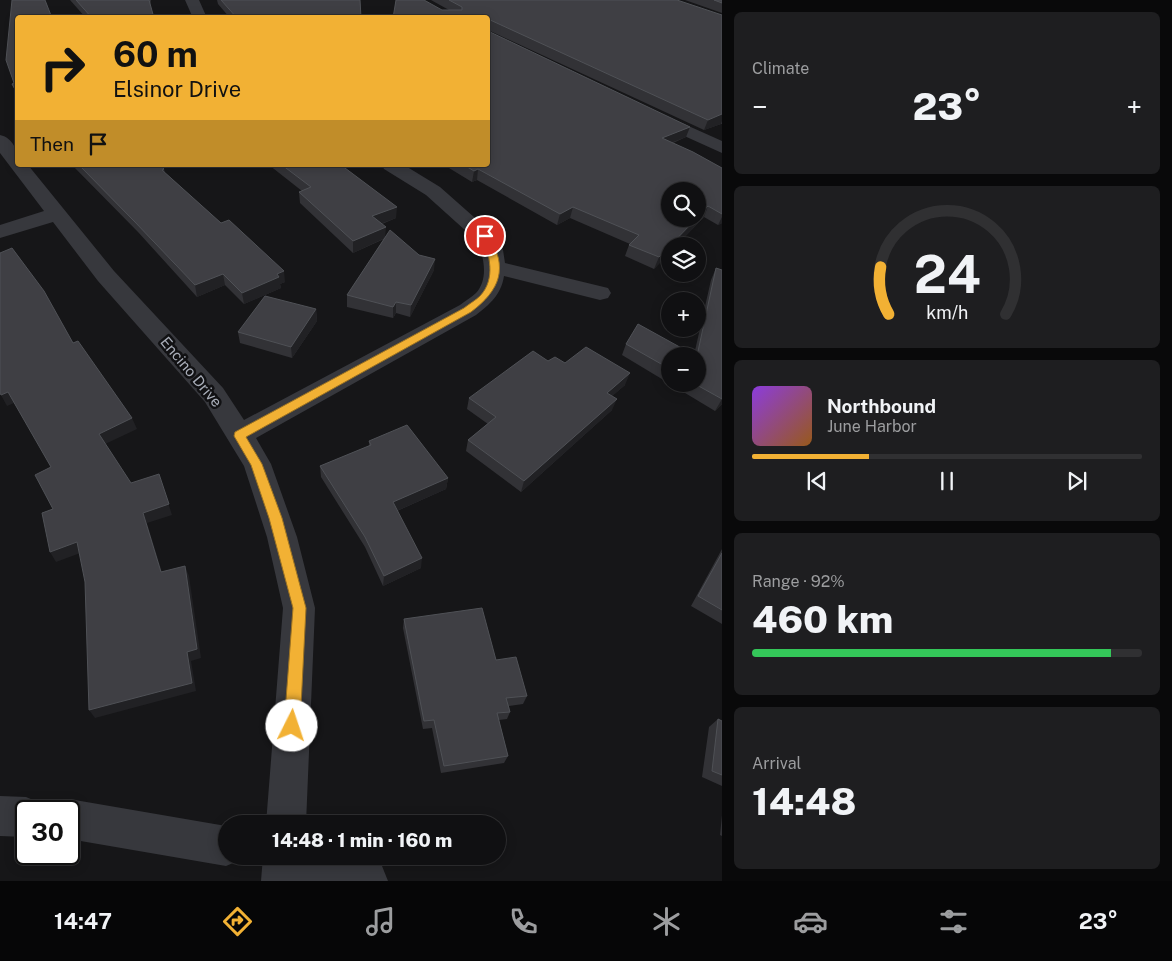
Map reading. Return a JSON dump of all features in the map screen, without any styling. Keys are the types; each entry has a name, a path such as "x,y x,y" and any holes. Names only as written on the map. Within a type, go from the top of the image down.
{"street":[{"path":"192,0 199,15"},
{"path":"644,110 722,148"},
{"name":"Encino Drive","path":"0,140 15,161"},
{"name":"Encino Drive","path":"20,167 106,276 214,395 257,464 276,518 299,608 287,815"},
{"path":"239,436 468,310 485,297 492,284 495,267 492,250 485,236 433,191 394,167"},
{"path":"0,232 57,214"},
{"path":"495,267 600,293"},
{"path":"0,816 15,817"},
{"path":"80,820 218,845"},
{"path":"282,881 283,865"},
{"path":"314,865 367,881"}],"building":[{"path":"12,0 45,0 51,15 15,15 15,90 6,60"},
{"path":"76,0 149,0 153,15 89,15"},
{"path":"221,0 360,0 361,15 234,15"},
{"path":"396,0 424,0 442,10 462,10 462,7 449,0 677,0 722,15 722,114 708,120 490,20 490,15 394,15"},
{"path":"490,32 690,127 662,138 722,168 722,214 708,206 706,208 706,182 661,182 661,227 688,227 678,237 661,237 661,255 659,257 629,245 639,235 573,207 560,214 478,169 474,171 467,167 490,167"},
{"path":"81,167 162,167 164,169 162,170 221,223 229,220 284,271 277,274 279,277 242,293 223,274 195,285"},
{"path":"285,167 344,167 397,207 372,216 386,227 353,241 299,192 311,187"},
{"path":"390,230 419,255 435,259 411,305 396,302 393,307 347,295"},
{"path":"12,248 44,291 73,343 78,341 132,418 99,434 131,483 159,474 169,504 143,513 161,572 185,566 197,649 187,652 192,683 89,710 85,582 77,542 50,552 42,513 53,509 35,475 51,467 8,392 1,395 0,393 0,253"},
{"path":"716,268 722,270 722,399 706,390 706,347 699,347 701,337 706,337 706,314"},
{"path":"265,296 316,309 291,347 238,332"},
{"path":"638,324 680,347 661,347 661,364 626,344"},
{"path":"586,347 630,373 607,393 617,399 524,481 468,440 496,417 469,398 533,351 548,361 555,357 565,363"},
{"path":"407,425 448,478 393,502 422,558 384,576 365,537 320,466 371,445 369,441"},
{"path":"722,553 722,610 698,596"},
{"path":"482,608 496,660 516,657 527,696 506,698 510,712 497,713 508,756 444,766 434,720 424,721 404,619"},
{"path":"718,719 722,721 722,775 712,771"}],"route":[{"path":"292,726 299,608 276,518 257,464 239,436 468,310 485,297 492,284 495,267 492,250 485,236"}]}
